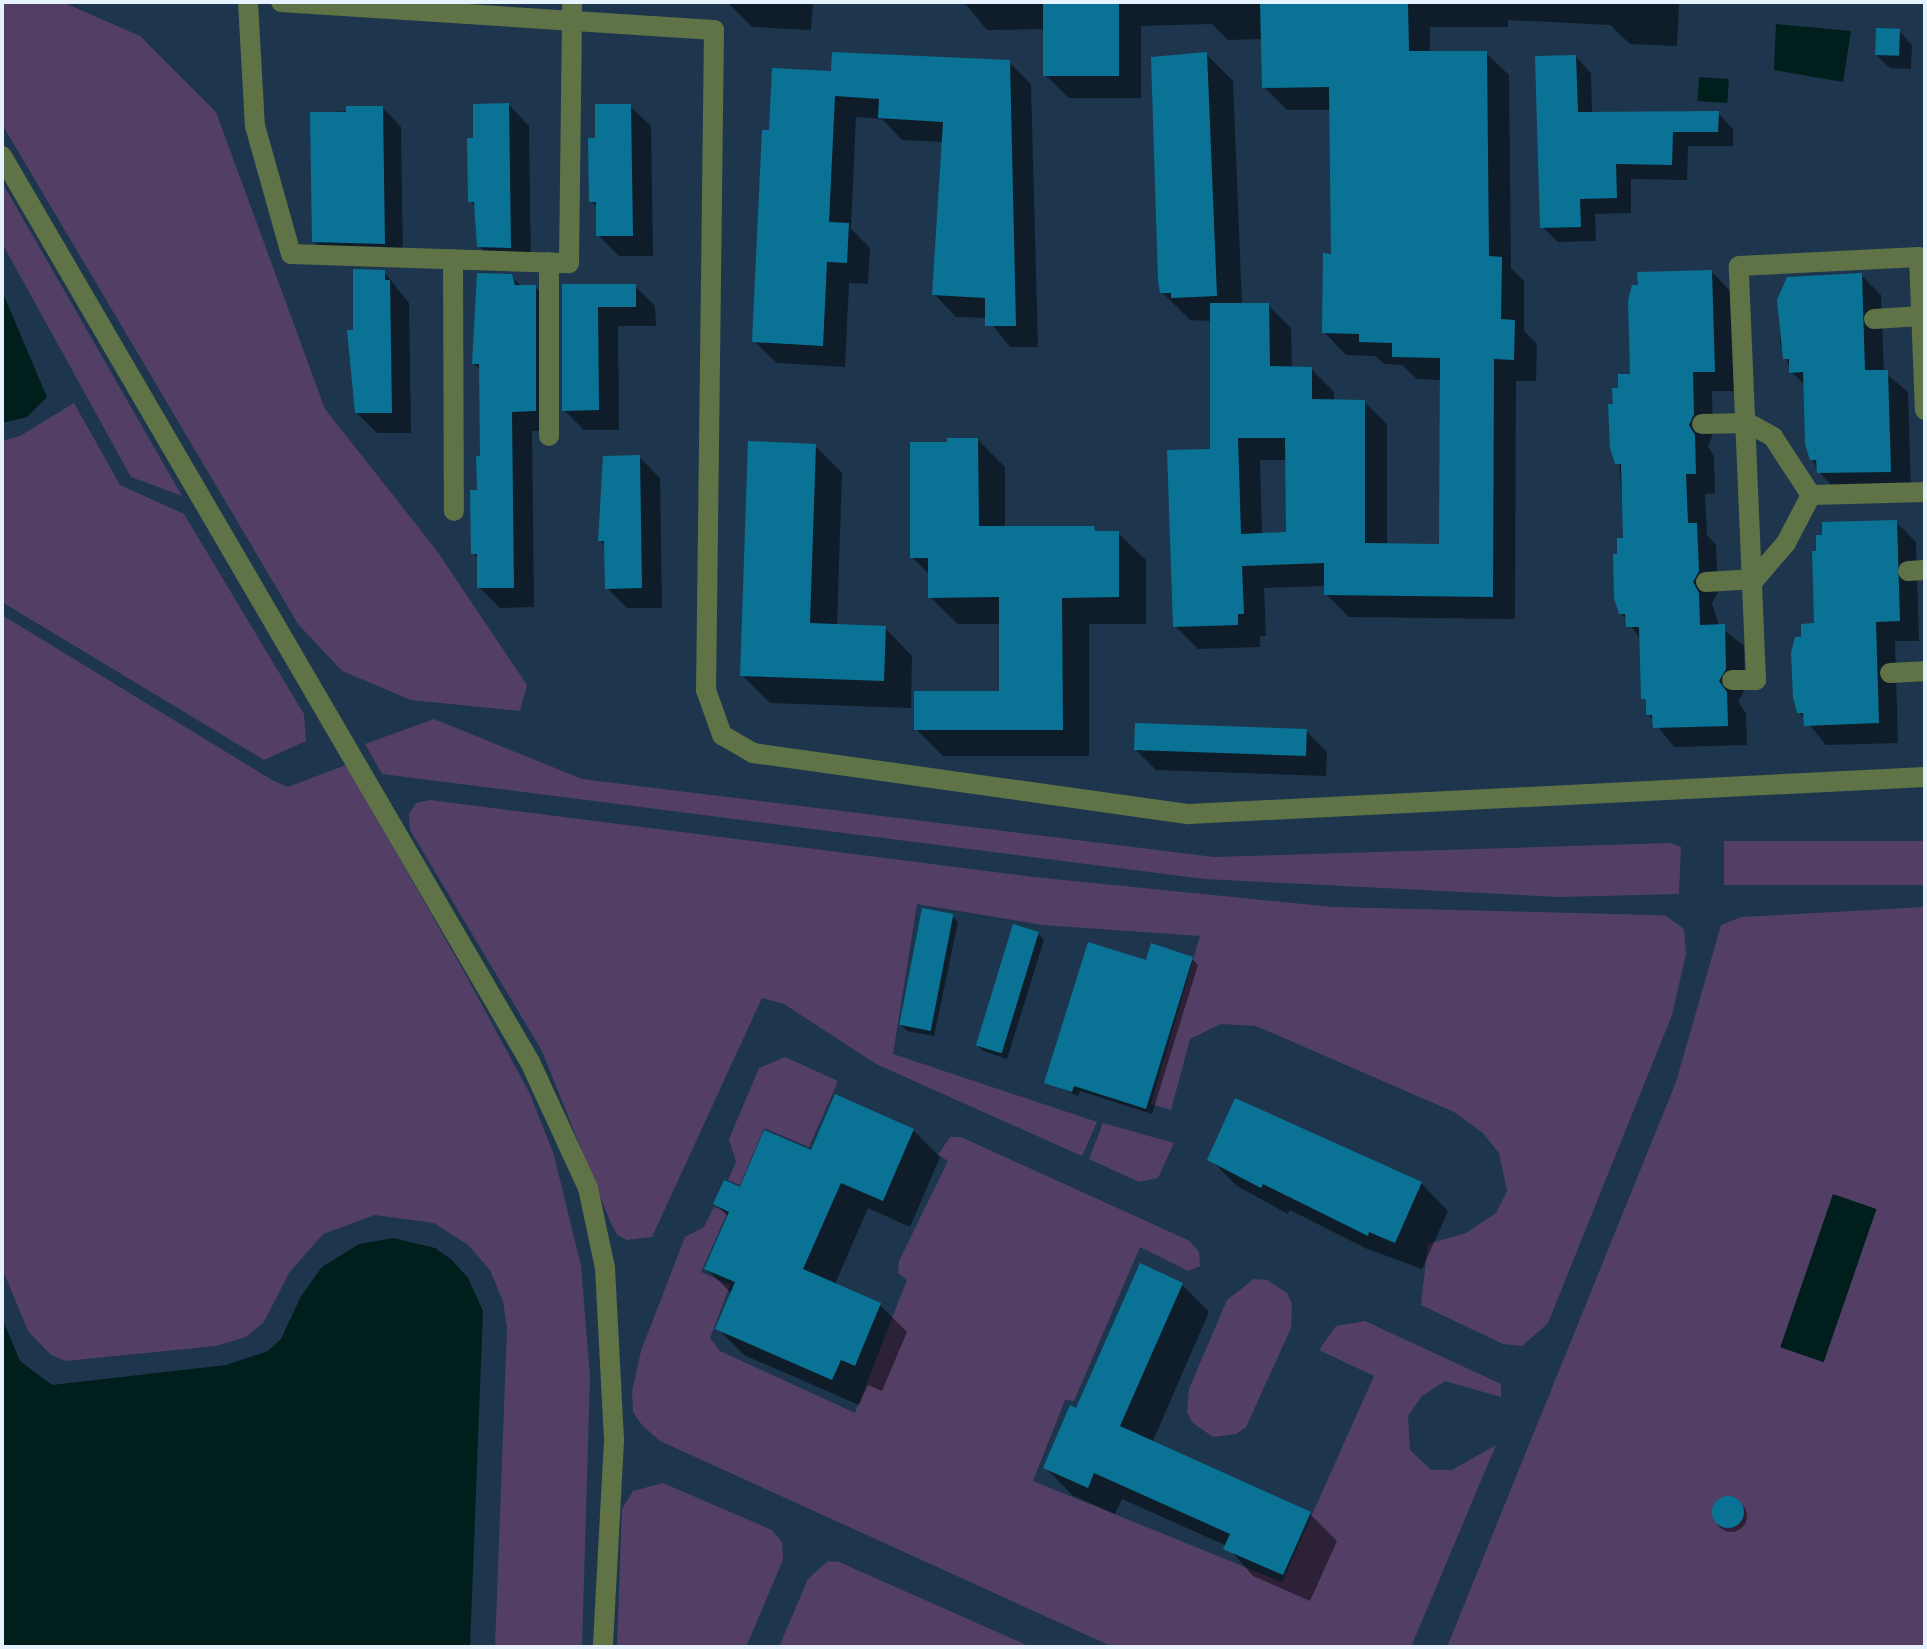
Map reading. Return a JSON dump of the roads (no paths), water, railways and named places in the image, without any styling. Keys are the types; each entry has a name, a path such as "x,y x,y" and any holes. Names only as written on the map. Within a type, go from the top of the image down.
{"street":[{"path":"248,2 255,126 291,254 569,263 572,11"},
{"path":"281,2 572,11 714,30 706,690 722,735 753,753 1189,814 1925,777"},
{"path":"2,156 522,1048 588,1188 605,1268 614,1441 603,1647"},
{"path":"1732,680 1756,680 1748,423 1733,326 1739,266 1919,257 1925,410"},
{"path":"453,259 454,511"},
{"path":"549,262 549,436"},
{"path":"1874,319 1923,325"},
{"path":"1702,424 1748,423 1773,437 1811,495"},
{"path":"1811,495 1925,492"},
{"path":"1706,582 1755,579 1786,543 1811,495"},
{"path":"1890,673 1925,671"}]}
